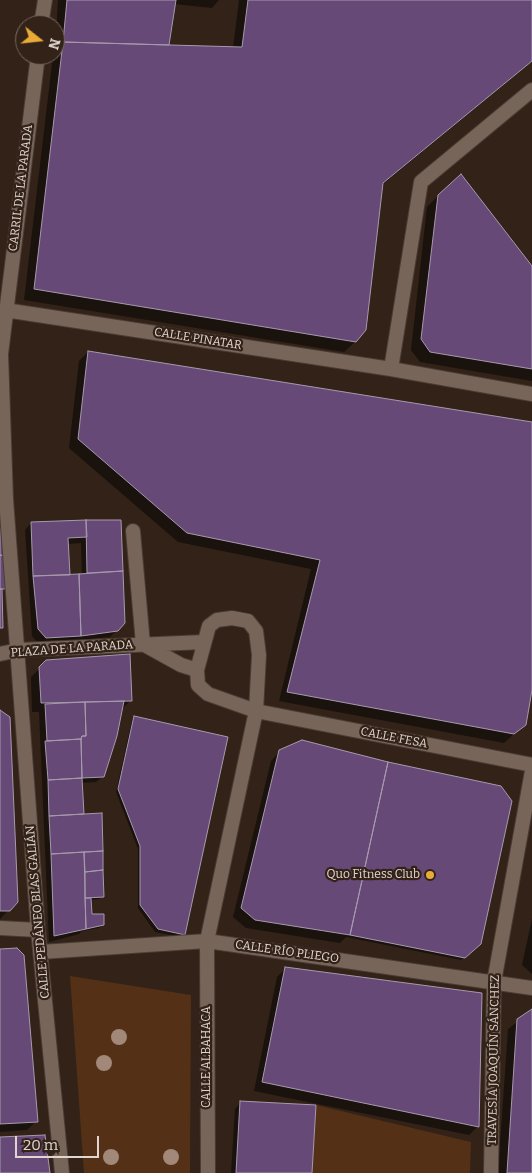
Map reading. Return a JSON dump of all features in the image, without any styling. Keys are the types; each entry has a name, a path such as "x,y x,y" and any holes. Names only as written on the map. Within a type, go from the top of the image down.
{"street":[{"path":"42,15 44,0"},
{"name":"CARRIL DE LA PARADA","path":"19,650 3,499 1,354 37,65"},
{"path":"391,369 421,182 532,90"},
{"name":"CALLE PINATAR","path":"5,310 391,369 532,394"},
{"path":"133,531 143,644 181,665 197,670"},
{"name":"CALLE ALBAHACA","path":"197,670 209,626 217,620 232,618 248,621 256,631 259,655 256,711 207,941 208,1173"},
{"name":"PLAZA DE LA PARADA","path":"0,654 19,650 204,642"},
{"name":"CALLE PEDÁNEO BLAS GALIÁN","path":"19,650 38,930 62,1173"},
{"name":"CALLE FESA","path":"197,670 198,685 208,694 256,711 532,765"},
{"name":"TRAVESÍA JOAQUÍN SÁNCHEZ","path":"491,1173 494,982 532,771"},
{"path":"0,928 38,930"},
{"name":"CALLE RÍO PLIEGO","path":"41,952 207,941 532,988"}],"shaded area":[{"path":"70,976 191,995 190,1173 84,1173"},
{"path":"316,1105 471,1142 470,1173 312,1173"}],"building":[{"path":"67,0 176,0 169,45 65,42"},
{"path":"248,0 532,0 532,61 383,183 366,330 356,342 34,289 60,65 65,65 65,42 242,47"},
{"path":"461,174 532,266 532,369 430,352 421,339 438,195"},
{"path":"88,351 532,422 532,690 526,725 514,734 287,692 320,560 187,533 78,439"},
{"path":"0,518 3,520 5,556 0,555"},
{"path":"86,520 121,520 123,571 87,573"},
{"path":"86,520 87,537 68,538 70,575 33,576 31,522"},
{"path":"0,555 5,556 7,589 0,589"},
{"path":"123,571 125,623 118,631 81,636 79,574"},
{"path":"79,574 81,636 46,638 38,629 33,576"},
{"path":"0,589 2,589 3,628 0,628"},
{"path":"130,654 132,701 41,703 39,667 46,660"},
{"path":"124,701 117,736 104,777 82,778 81,739 82,736 86,736 85,702"},
{"path":"85,702 86,736 82,736 81,739 47,741 45,704"},
{"path":"0,710 10,717 18,902 10,911 0,911"},
{"path":"134,716 228,737 185,935 158,929 140,905 140,846 118,789"},
{"path":"81,739 82,778 48,780 45,741"},
{"path":"302,740 388,762 350,935 255,920 241,908 279,750"},
{"name":"Quo Fitness Club","path":"388,762 501,786 512,801 481,944 465,958 350,935"},
{"path":"82,778 84,814 49,816 48,780"},
{"path":"102,813 103,851 51,854 49,816"},
{"path":"103,851 103,870 85,872 84,852"},
{"path":"84,852 86,929 54,936 51,854"},
{"path":"103,870 104,897 85,898 85,872"},
{"path":"85,898 91,898 92,914 104,914 104,925 86,929"},
{"path":"17,948 24,955 38,1122 0,1124 0,949"},
{"path":"285,967 482,993 479,1127 262,1082"},
{"path":"532,1009 532,1173 507,1173 517,1019"},
{"path":"240,1101 316,1105 312,1173 236,1173"},
{"path":"45,1135 50,1173 0,1173 0,1137"}],"place":[{"name":"Quo Fitness Club","path":"430,875"}]}
